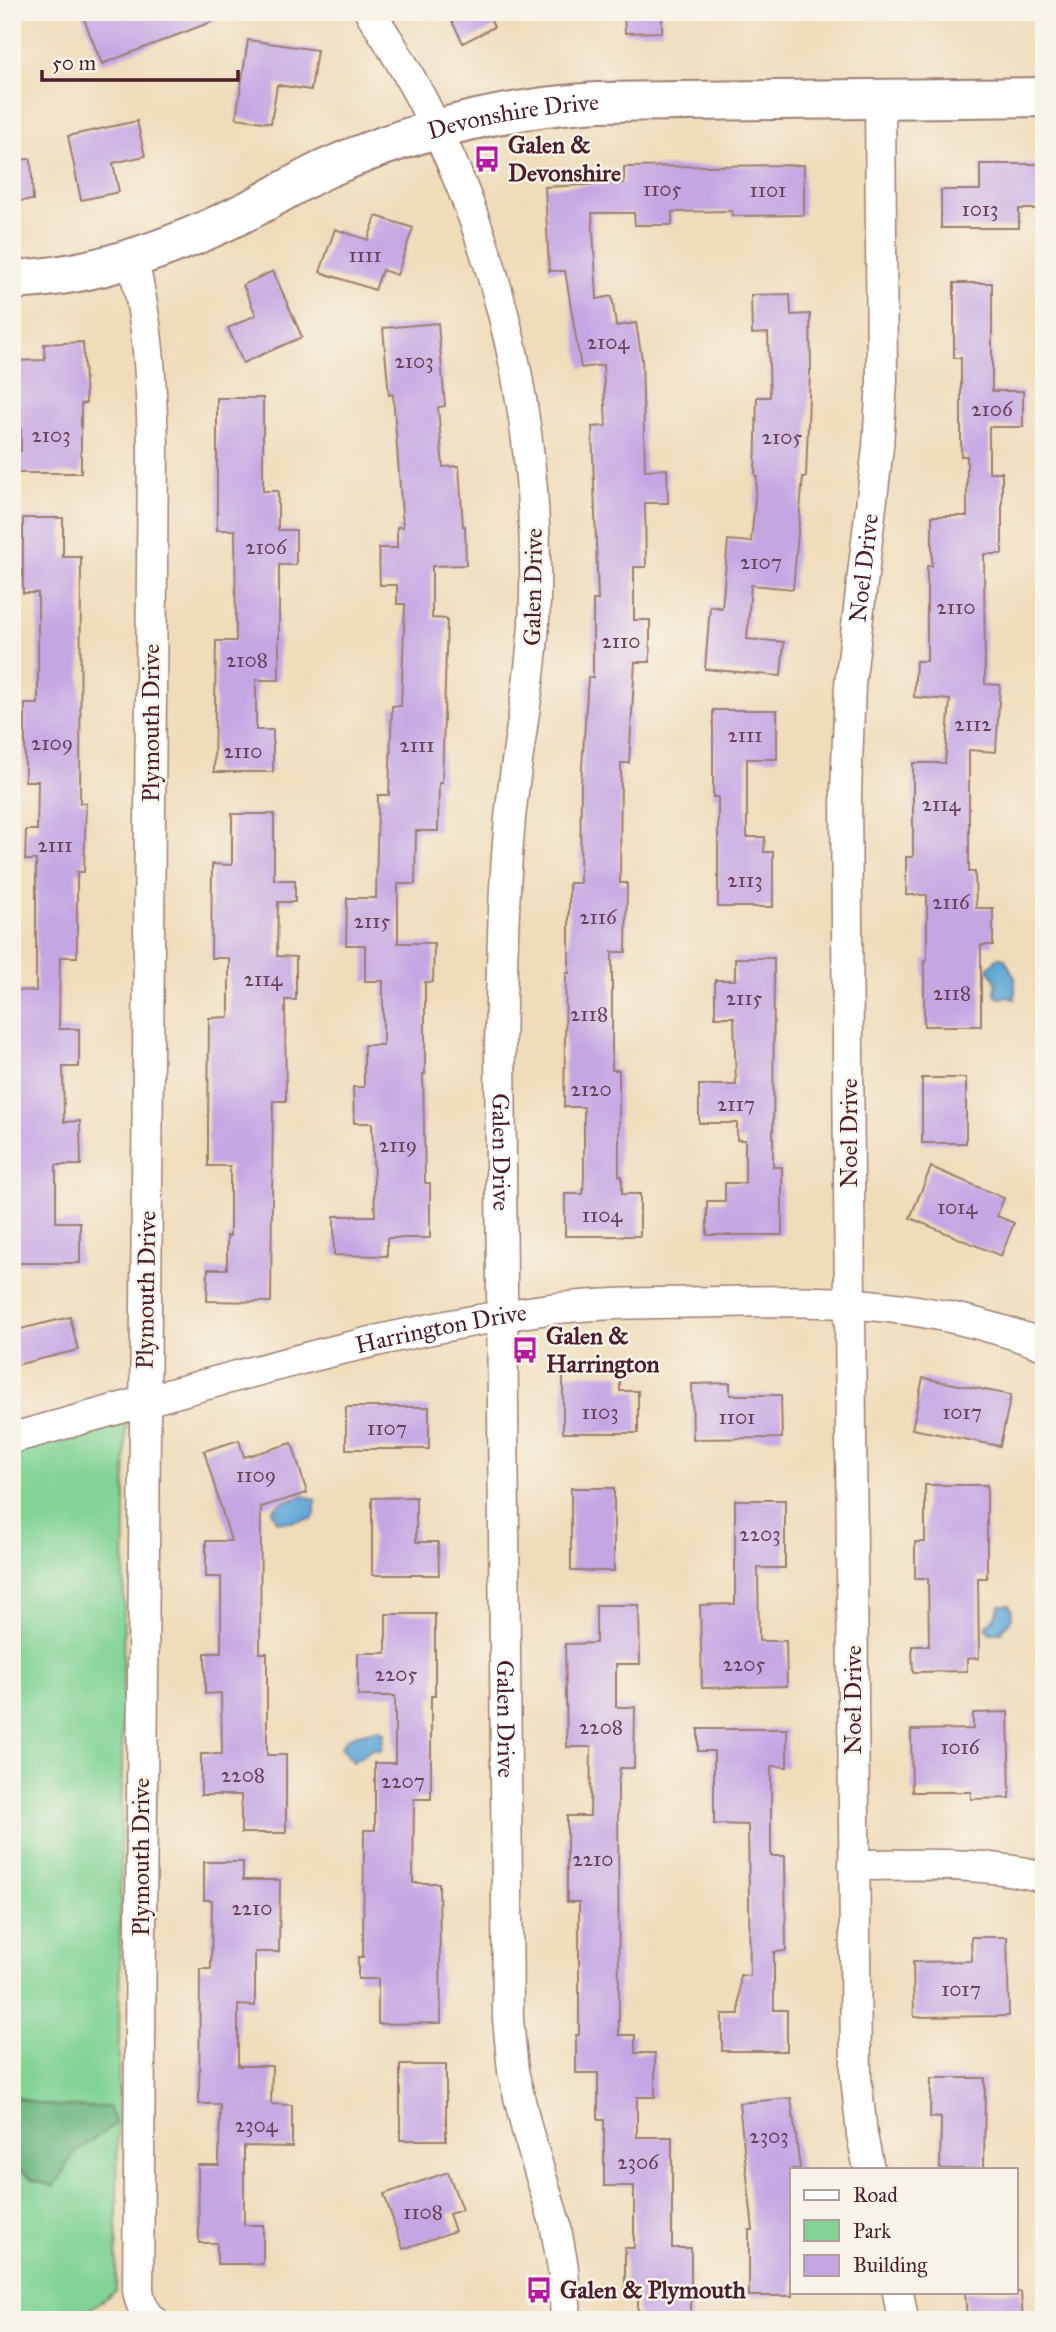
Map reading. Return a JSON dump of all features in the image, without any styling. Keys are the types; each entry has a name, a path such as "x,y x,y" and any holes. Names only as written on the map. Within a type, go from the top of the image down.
{"street":[{"name":"Galen Drive","path":"370,12 394,48 436,128 467,199 493,274 512,347 526,419 534,502 535,597 529,682 510,817 502,917 500,1044 508,2019 516,2082 527,2130 555,2223 566,2320"},
{"name":"Devonshire Drive","path":"12,280 71,273 132,258 192,237 327,168 388,143 436,128 556,105 597,102 1044,97"},
{"name":"Noel Drive","path":"869,2168 862,2135 856,2077 846,792 850,685 878,447 882,380 880,99"},
{"name":"Plymouth Drive","path":"132,258 142,295 150,359 153,446 138,2288 139,2300 153,2320"},
{"name":"Harrington Drive","path":"12,1438 419,1330 543,1310 619,1304 850,1302 904,1308 972,1322 1044,1345"},
{"path":"854,1865 968,1864 1013,1869 1044,1877"},
{"path":"898,2294 903,2320"}],"green space":[{"path":"126,1420 116,2291 73,2320 12,2320 12,1452"},
{"path":"12,2095 48,2105 109,2107 115,2124 74,2153 54,2187 32,2179 19,2169 17,2153 12,2152"}],"water":[{"path":"999,957 1005,959 1015,978 1015,999 999,998 995,995 996,982 988,968"},
{"path":"303,1496 315,1499 315,1515 312,1519 277,1521 272,1511 275,1507"},
{"path":"1000,1605 1009,1605 1011,1619 1001,1630 1002,1633 990,1633 986,1628 987,1624 993,1620"},
{"path":"379,1729 384,1733 381,1751 372,1749 353,1762 341,1747 348,1738"}],"building":[{"path":"81,12 231,12 232,14 102,64"},
{"path":"447,12 487,12 494,27 463,43"},
{"path":"624,12 662,12 662,32 625,33"},
{"path":"248,40 317,50 311,90 277,85 271,123 236,118"},
{"path":"137,121 145,156 113,163 119,192 81,200 68,136"},
{"path":"31,159 33,200 12,201 12,160"},
{"path":"980,164 1044,164 1044,209 1019,209 1019,228 941,228 941,190 980,190"},
{"path":"804,165 804,215 732,216 732,211 672,212 672,225 635,225 634,213 592,213 597,299 612,296 616,326 636,323 642,359 645,470 667,469 668,503 645,503 646,567 634,567 634,620 650,620 650,662 635,662 629,763 621,763 620,883 627,883 626,952 612,952 612,1070 619,1070 619,1176 622,1176 622,1194 640,1194 640,1236 565,1236 565,1194 583,1194 584,1176 584,1107 564,1107 566,973 569,973 569,883 580,883 581,783 588,677 593,677 593,600 598,600 592,427 606,426 603,365 581,368 565,271 549,271 545,187 624,183 624,167"},
{"path":"376,216 413,228 397,275 382,270 375,290 320,272 335,229 368,240"},
{"path":"273,271 302,337 243,363 228,328 256,315 243,285"},
{"path":"954,283 992,283 992,391 1023,391 1023,427 989,427 989,472 1002,472 1002,554 984,554 985,684 1000,685 996,752 969,750 969,872 975,872 976,908 993,908 993,945 981,945 981,1026 924,1026 927,895 906,895 906,857 913,857 913,763 945,763 950,700 914,697 916,661 927,661 927,566 932,566 932,516 967,516 967,456 961,456 961,358 954,358"},
{"path":"790,294 791,315 810,314 811,370 806,477 803,477 793,589 751,585 747,639 784,642 781,676 705,669 710,606 722,608 728,540 751,542 757,476 757,397 770,397 768,333 752,334 751,295"},
{"path":"438,323 445,406 438,407 443,467 459,466 466,565 432,566 432,618 447,619 438,831 416,831 415,884 398,884 398,943 434,943 433,982 425,982 423,1074 425,1183 430,1183 430,1238 387,1238 387,1256 334,1255 334,1216 375,1216 372,1123 354,1123 353,1087 364,1087 364,1045 383,1045 383,981 365,981 365,945 346,945 347,898 376,898 378,795 389,795 392,706 401,706 405,604 397,604 397,585 380,585 379,548 397,548 397,527 403,527 393,394 389,395 383,328"},
{"path":"83,342 86,403 81,404 81,473 12,473 12,451 21,451 21,407 12,407 12,361 45,360 44,344"},
{"path":"217,398 263,398 263,491 278,491 278,530 296,530 296,565 279,565 279,680 256,680 256,730 273,730 273,772 214,772 216,641 236,641 235,530 217,530"},
{"path":"23,518 63,518 63,557 81,557 80,803 86,803 84,872 77,872 77,957 60,957 59,1029 79,1029 79,1067 63,1067 64,1122 80,1121 81,1165 56,1165 56,1222 80,1222 80,1263 13,1263 15,990 36,991 36,860 25,860 26,830 37,830 38,781 25,781 25,704 38,704 38,593 23,593"},
{"path":"713,710 777,710 777,759 747,759 747,837 765,837 764,852 773,852 773,907 718,907 718,797 713,797"},
{"path":"232,814 274,814 274,880 295,880 295,902 278,902 277,956 296,957 296,1000 285,1000 286,1101 273,1101 271,1302 207,1301 208,1269 227,1269 227,1236 230,1236 230,1166 208,1166 208,1125 209,1018 229,1017 229,958 211,958 212,864 232,865"},
{"path":"735,958 774,958 773,1167 782,1167 782,1235 707,1235 707,1201 725,1201 725,1183 745,1183 745,1140 737,1140 737,1123 699,1123 699,1085 736,1085 734,1017 715,1017 715,980 735,980"},
{"path":"922,1078 966,1078 966,1143 922,1143"},
{"path":"931,1167 1004,1198 997,1216 1014,1223 1001,1256 910,1218"},
{"path":"70,1317 78,1350 12,1366 12,1331"},
{"path":"563,1374 620,1374 620,1391 638,1391 638,1433 563,1433"},
{"path":"923,1378 1011,1395 1000,1446 912,1429"},
{"path":"730,1383 730,1395 781,1395 782,1438 693,1439 692,1384"},
{"path":"346,1407 429,1407 429,1449 346,1449"},
{"path":"239,1440 244,1457 292,1443 307,1493 261,1507 260,1653 267,1653 267,1755 286,1755 286,1833 241,1833 241,1795 201,1795 201,1754 222,1754 221,1693 205,1694 205,1653 221,1653 221,1577 206,1577 206,1541 231,1541 204,1451"},
{"path":"925,1485 987,1485 987,1578 978,1578 979,1658 967,1659 967,1671 913,1672 912,1646 929,1646 928,1578 915,1578 915,1542 925,1542"},
{"path":"571,1488 614,1488 614,1571 571,1571"},
{"path":"416,1497 416,1542 438,1542 439,1575 372,1575 372,1498"},
{"path":"735,1500 785,1500 785,1568 758,1568 759,1641 786,1641 787,1686 702,1688 700,1605 735,1604"},
{"path":"596,1605 639,1605 640,1664 616,1664 616,1707 635,1707 634,1768 620,1768 618,1786 619,2035 635,2035 635,2053 655,2053 655,2097 637,2097 637,2137 672,2137 672,2248 691,2248 691,2320 638,2320 638,2289 625,2289 625,2248 634,2248 634,2186 604,2186 604,2120 598,2120 598,2073 576,2073 576,2035 579,2035 579,1902 567,1902 567,1816 590,1816 591,1747 567,1747 565,1644 596,1643"},
{"path":"386,1614 435,1614 435,1696 431,1696 431,1799 414,1799 413,1883 439,1883 441,2023 378,2024 378,1979 358,1979 358,1957 363,1957 364,1830 375,1830 375,1763 395,1763 395,1696 358,1696 358,1653 386,1653"},
{"path":"1008,1712 1010,1798 971,1799 971,1792 912,1792 911,1730 973,1729 973,1713"},
{"path":"698,1729 787,1729 787,1767 771,1766 771,1856 785,1856 786,1951 774,1952 774,2010 787,2010 787,2051 722,2051 722,2014 739,2014 740,1975 750,1976 748,1825 714,1824 714,1751 698,1751"},
{"path":"204,1862 243,1862 243,1880 280,1880 279,1952 255,1952 255,2006 238,2005 238,2066 272,2066 271,2104 292,2105 292,2147 244,2146 244,2225 263,2225 263,2264 217,2264 217,2243 199,2243 198,2165 219,2165 220,2104 199,2104 200,1969 211,1969 212,1900 204,1900"},
{"path":"971,1937 1007,1937 1009,2016 914,2017 913,1962 972,1961"},
{"path":"400,2065 446,2065 446,2140 400,2140"},
{"path":"931,2078 985,2078 984,2168 940,2168 941,2118 930,2117"},
{"path":"791,2098 800,2168 790,2168 792,2296 749,2296 749,2230 753,2230 739,2103"},
{"path":"448,2172 462,2210 449,2214 455,2231 403,2249 384,2194"},
{"path":"1021,2292 1023,2320 967,2320 965,2294"}],"place":[{"name":"Galen & Devonshire","path":"487,159"},
{"name":"Galen & Harrington","path":"525,1350"},
{"name":"Galen & Plymouth","path":"539,2290"}]}
